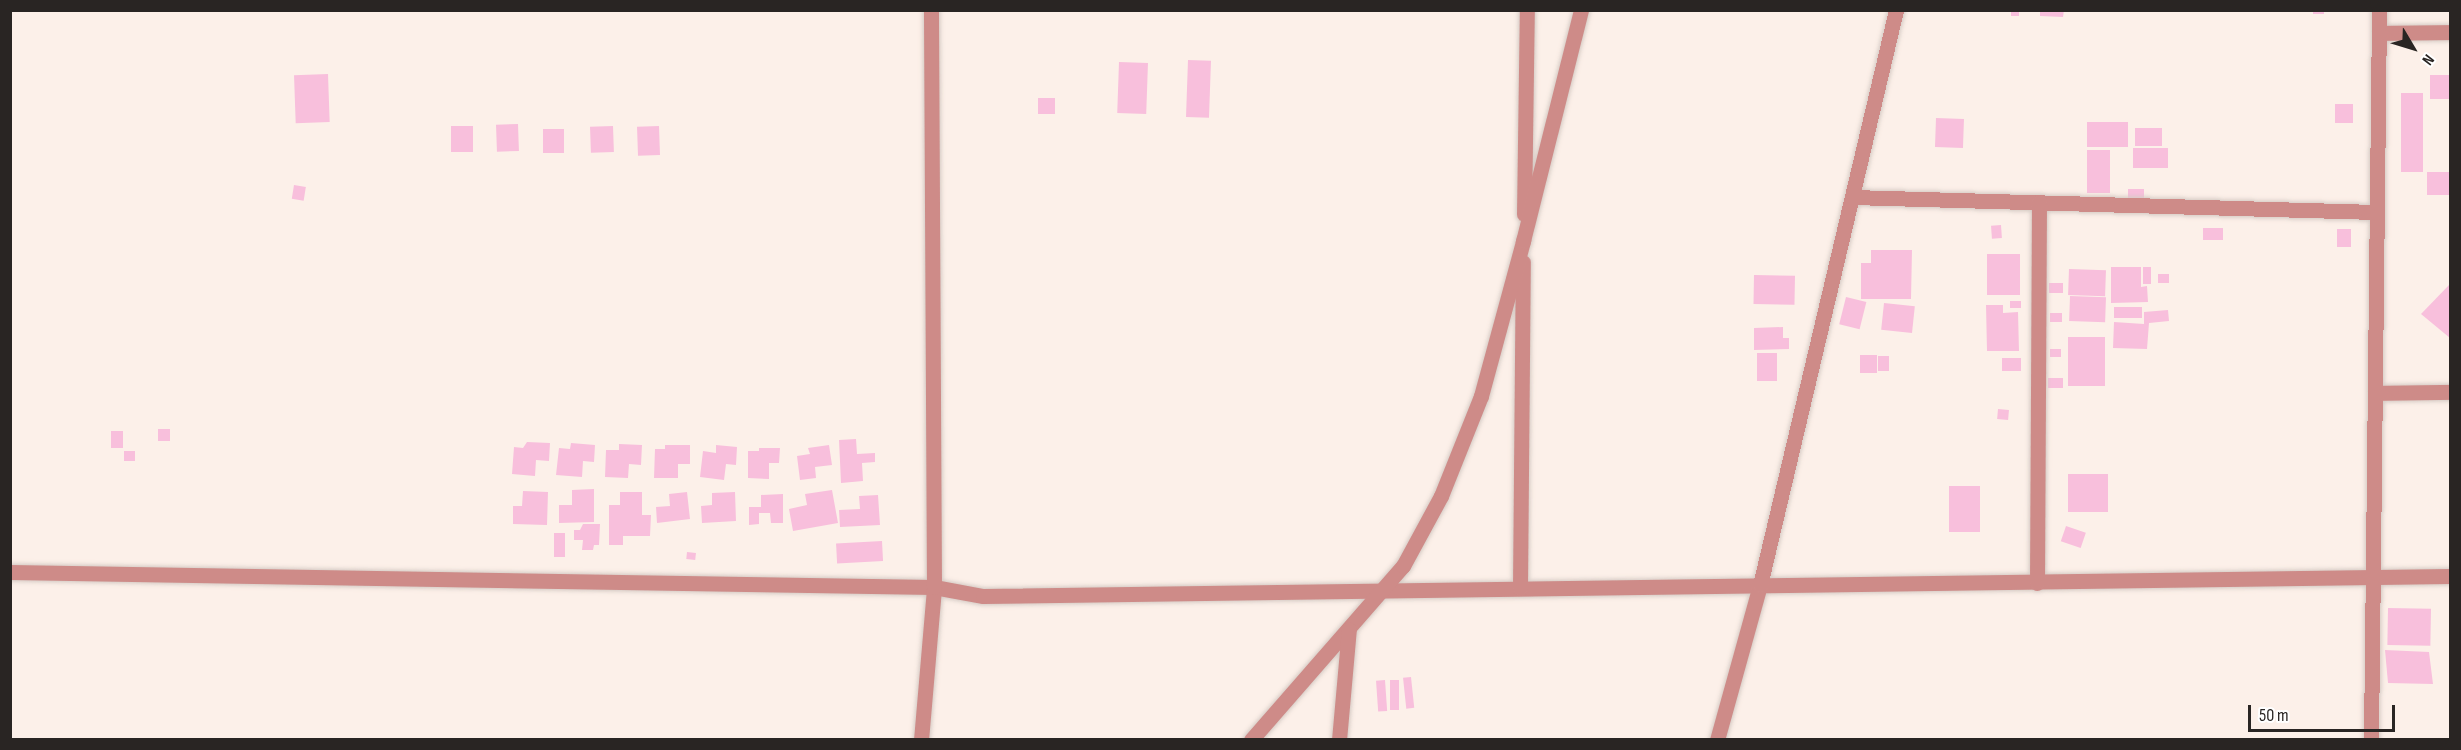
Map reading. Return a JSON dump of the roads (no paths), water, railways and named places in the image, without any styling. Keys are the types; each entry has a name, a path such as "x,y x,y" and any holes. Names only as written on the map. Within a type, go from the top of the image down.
{"street":[{"path":"921,740 934,587 931,10"},
{"path":"1520,588 1527,10"},
{"path":"1251,740 1403,566 1441,496 1481,396 1581,10"},
{"path":"1717,740 1760,585 1896,10"},
{"path":"2371,740 2379,10"},
{"path":"2379,33 2451,32"},
{"path":"1852,197 2377,212"},
{"path":"2037,583 2039,202"},
{"path":"2375,393 2451,392"},
{"path":"10,572 934,587 983,596 2451,576"},
{"path":"1339,740 1349,630"}]}
